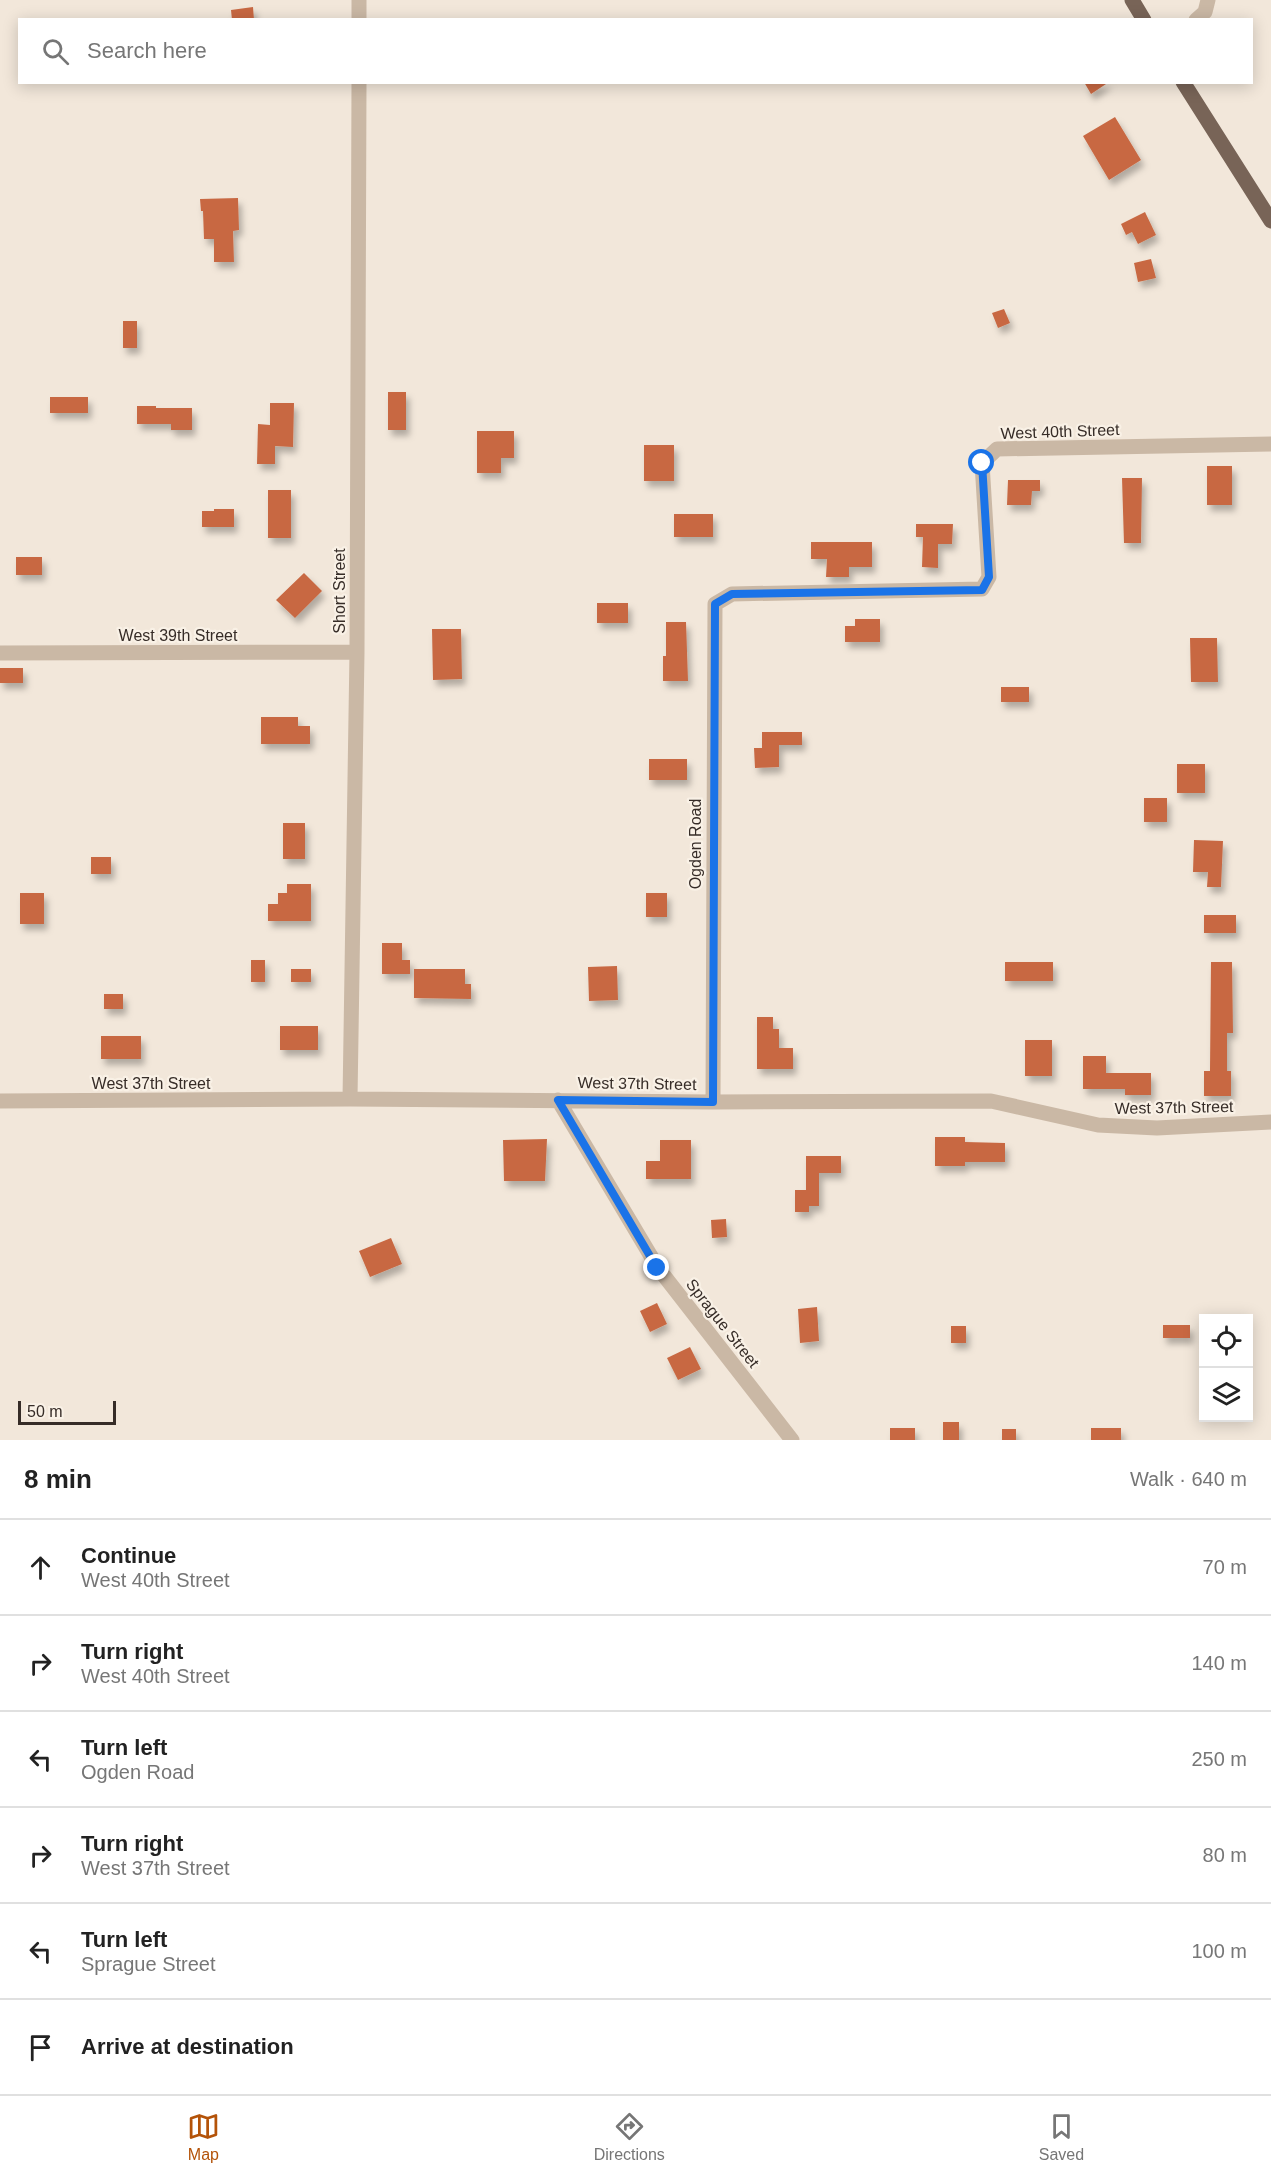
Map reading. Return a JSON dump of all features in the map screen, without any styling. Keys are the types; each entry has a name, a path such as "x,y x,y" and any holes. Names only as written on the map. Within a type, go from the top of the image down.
{"main road":[{"path":"1132,0 1143,18"},
{"path":"1184,84 1271,221"}],"street":[{"path":"359,0 359,18"},
{"path":"1198,18 1205,12 1208,0"},
{"name":"Short Street","path":"350,1099 357,652 359,84"},
{"name":"West 40th Street","path":"732,594 982,590 989,577 982,463 997,449 1271,444"},
{"name":"Ogden Road","path":"713,1102 715,604 732,594"},
{"name":"West 39th Street","path":"0,653 357,652"},
{"name":"West 37th Street","path":"0,1101 350,1099 713,1102 991,1101 1098,1125 1157,1128 1271,1122"},
{"name":"Sprague Street","path":"558,1100 657,1268 792,1440"}],"building":[{"path":"253,7 254,18 232,18 231,10"},
{"path":"1085,84 1106,84 1091,94"},
{"path":"1115,117 1141,160 1109,180 1083,136"},
{"path":"238,198 239,230 233,231 234,262 214,262 214,239 204,239 200,199"},
{"path":"1145,212 1156,235 1138,244 1132,232 1126,235 1121,224"},
{"path":"1151,259 1156,278 1138,282 1134,263"},
{"path":"1004,309 1010,323 998,328 992,313"},
{"path":"123,321 137,321 137,348 123,348"},
{"path":"388,392 406,392 406,430 388,430"},
{"path":"50,397 88,397 88,413 50,413"},
{"path":"270,403 294,403 293,447 275,446 275,464 257,464 258,424 270,425"},
{"path":"137,406 192,408 192,430 171,430 171,424 137,424"},
{"path":"477,431 514,431 514,458 501,458 501,473 477,473"},
{"path":"644,445 674,445 674,481 644,481"},
{"path":"1207,466 1232,466 1232,505 1207,505"},
{"path":"1122,478 1142,478 1141,543 1124,543"},
{"path":"1008,480 1040,480 1040,491 1032,491 1031,505 1007,505"},
{"path":"268,490 291,490 291,538 268,538"},
{"path":"214,509 234,509 234,527 202,527 202,511 214,511"},
{"path":"674,514 713,514 713,537 674,537"},
{"path":"916,524 953,524 952,544 938,544 938,568 922,567 923,537 916,537"},
{"path":"811,542 872,542 872,567 849,567 849,577 826,577 827,559 811,559"},
{"path":"16,557 42,557 42,575 16,575"},
{"path":"304,573 322,591 295,618 276,600"},
{"path":"597,603 628,603 628,623 597,623"},
{"path":"855,619 880,619 880,642 845,642 845,626 855,626"},
{"path":"666,622 686,622 688,681 663,681"},
{"path":"432,629 461,629 462,679 433,680"},
{"path":"1190,638 1217,638 1218,682 1191,682"},
{"path":"0,668 23,668 23,683 0,683"},
{"path":"1001,687 1029,687 1029,702 1001,702"},
{"path":"261,717 298,717 298,726 310,726 310,744 261,744"},
{"path":"762,732 802,732 802,745 779,745 779,767 755,768 754,748 762,748"},
{"path":"649,759 687,759 687,780 649,780"},
{"path":"1177,764 1205,764 1205,793 1177,793"},
{"path":"1144,798 1167,798 1167,822 1144,822"},
{"path":"283,823 305,823 305,859 283,859"},
{"path":"1194,840 1223,841 1221,887 1207,887 1208,872 1193,872"},
{"path":"91,857 111,857 111,874 91,874"},
{"path":"287,884 311,884 311,921 268,921 268,904 278,904 278,893 287,893"},
{"path":"20,893 44,893 44,924 20,924"},
{"path":"646,893 667,893 667,917 646,917"},
{"path":"1204,915 1236,915 1236,933 1204,933"},
{"path":"382,943 402,943 402,960 410,960 410,974 382,974"},
{"path":"251,960 265,960 265,982 251,982"},
{"path":"1005,962 1053,962 1053,981 1005,981"},
{"path":"1211,962 1232,962 1233,1033 1227,1033 1227,1071 1231,1071 1231,1096 1204,1096 1204,1071 1210,1071"},
{"path":"617,966 618,1000 589,1001 588,967"},
{"path":"291,969 311,969 311,982 291,982"},
{"path":"414,969 465,969 465,984 471,984 471,999 414,998"},
{"path":"104,994 123,994 123,1009 104,1009"},
{"path":"757,1017 773,1017 773,1029 779,1029 779,1048 793,1048 793,1069 757,1069"},
{"path":"280,1026 318,1026 318,1050 280,1050"},
{"path":"101,1036 141,1036 141,1059 101,1059"},
{"path":"1025,1040 1052,1040 1052,1076 1025,1076"},
{"path":"1083,1056 1106,1056 1106,1073 1151,1073 1151,1095 1125,1095 1125,1089 1083,1089"},
{"path":"935,1137 965,1137 965,1142 1005,1143 1005,1162 965,1162 965,1166 935,1166"},
{"path":"547,1139 545,1181 504,1181 503,1140"},
{"path":"660,1140 691,1140 691,1179 646,1179 646,1161 660,1161"},
{"path":"806,1156 841,1156 841,1173 819,1173 819,1206 809,1206 809,1212 795,1212 795,1190 806,1190"},
{"path":"726,1219 727,1237 712,1238 711,1220"},
{"path":"391,1238 402,1264 370,1277 359,1251"},
{"path":"657,1303 667,1324 650,1332 640,1311"},
{"path":"817,1307 819,1341 800,1343 798,1309"},
{"path":"1163,1325 1190,1325 1190,1338 1163,1338"},
{"path":"951,1326 966,1326 966,1343 951,1343"},
{"path":"690,1347 701,1369 678,1380 667,1358"},
{"path":"943,1422 959,1422 959,1440 943,1440"},
{"path":"890,1428 915,1428 915,1440 890,1440"},
{"path":"1091,1428 1121,1428 1121,1440 1091,1440"},
{"path":"1002,1429 1016,1429 1016,1440 1002,1440"}],"route":[{"path":"657,1268 558,1100 713,1102 715,604 732,594 982,590 989,577 982,463"}]}
